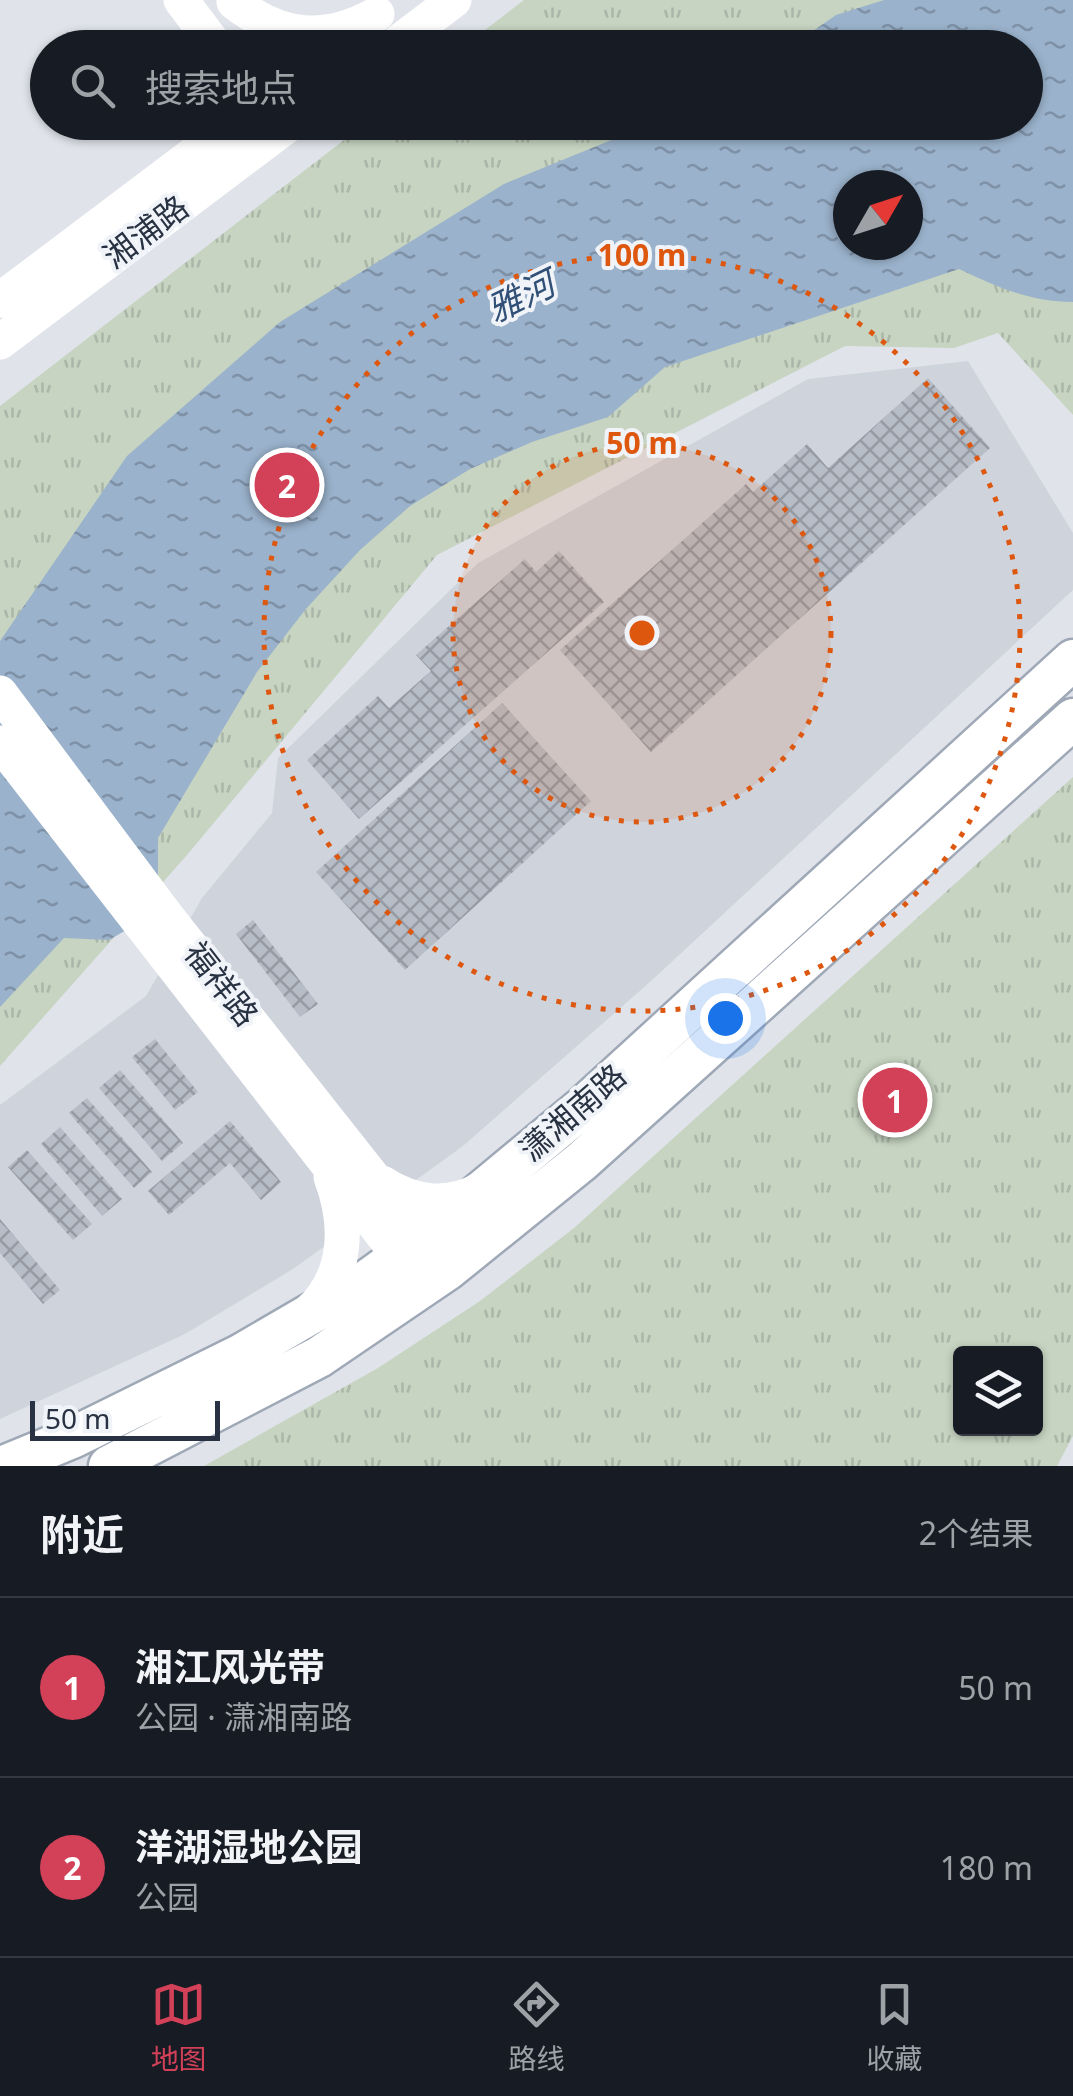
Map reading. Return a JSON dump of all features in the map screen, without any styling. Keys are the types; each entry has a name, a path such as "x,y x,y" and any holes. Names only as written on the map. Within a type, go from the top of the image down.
{"main road":[{"path":"415,30 454,0"},
{"path":"234,1 270,25 292,30"},
{"path":"234,1 256,30"},
{"path":"338,30 353,28 387,7"},
{"path":"357,30 387,7"},
{"path":"168,174 197,140"},
{"name":"湘浦路","path":"0,300 212,140"},
{"name":"湘浦路","path":"0,342 263,140"},
{"name":"潇湘南路","path":"109,1466 319,1357 423,1264 492,1182 582,1108 1073,660"},
{"name":"福祥路","path":"0,693 307,1138 423,1264"},
{"name":"潇湘南路","path":"4,1466 165,1394 294,1325 423,1264 582,1161 1073,718"},
{"name":"福祥路","path":"0,743 364,1166 423,1264"},
{"path":"294,1325 326,1295 342,1252 339,1198 307,1138"},
{"path":"364,1166 384,1184 422,1200 446,1202 468,1197 492,1182"}],"shaded area":[{"path":"968,361 1073,533 1073,590 650,982 463,1146 293,1269 185,1334 0,1419 0,1105 146,996 202,898 272,813 278,758 478,563 808,379"}],"green space":[{"path":"524,0 1073,0 1073,415 998,333 954,348 845,346 437,555 187,855 0,1066 0,406 344,140 1043,140 1043,30 485,30"},
{"path":"1073,777 1073,1436 1057,1466 204,1466 378,1368 480,1301 574,1228"}],"water":[{"name":"雅河","path":"884,0 1073,0 1073,302 1028,296 959,269 665,367 608,417 532,442 470,469 410,506 360,550 305,610 257,672 158,838 158,883 128,929 109,940 64,938 0,1007 0,641 127,456 280,322 504,184 611,140 1043,140 1043,30 814,30 836,15"}],"building":[{"path":"928,378 990,448 651,752 560,650 746,484 753,492 807,444 828,468"},
{"path":"559,551 604,602 359,819 307,760 378,696 389,708 431,671 416,655 525,559 536,572"},
{"path":"502,703 591,801 405,970 316,872"},
{"path":"253,920 318,1004 300,1017 236,934"},
{"path":"155,1039 198,1092 175,1110 132,1057"},
{"path":"120,1070 183,1143 162,1161 99,1088"},
{"path":"87,1098 152,1172 134,1188 69,1113"},
{"path":"230,1121 281,1182 261,1200 230,1163 169,1215 148,1191"},
{"path":"60,1127 122,1199 102,1216 41,1144"},
{"path":"27,1150 92,1224 73,1240 8,1167"},
{"path":"0,1219 60,1290 43,1304 0,1253"}],"place":[{"name":"洋湖湿地公园","path":"287,485"},
{"name":"湘江风光带","path":"895,1100"}]}
